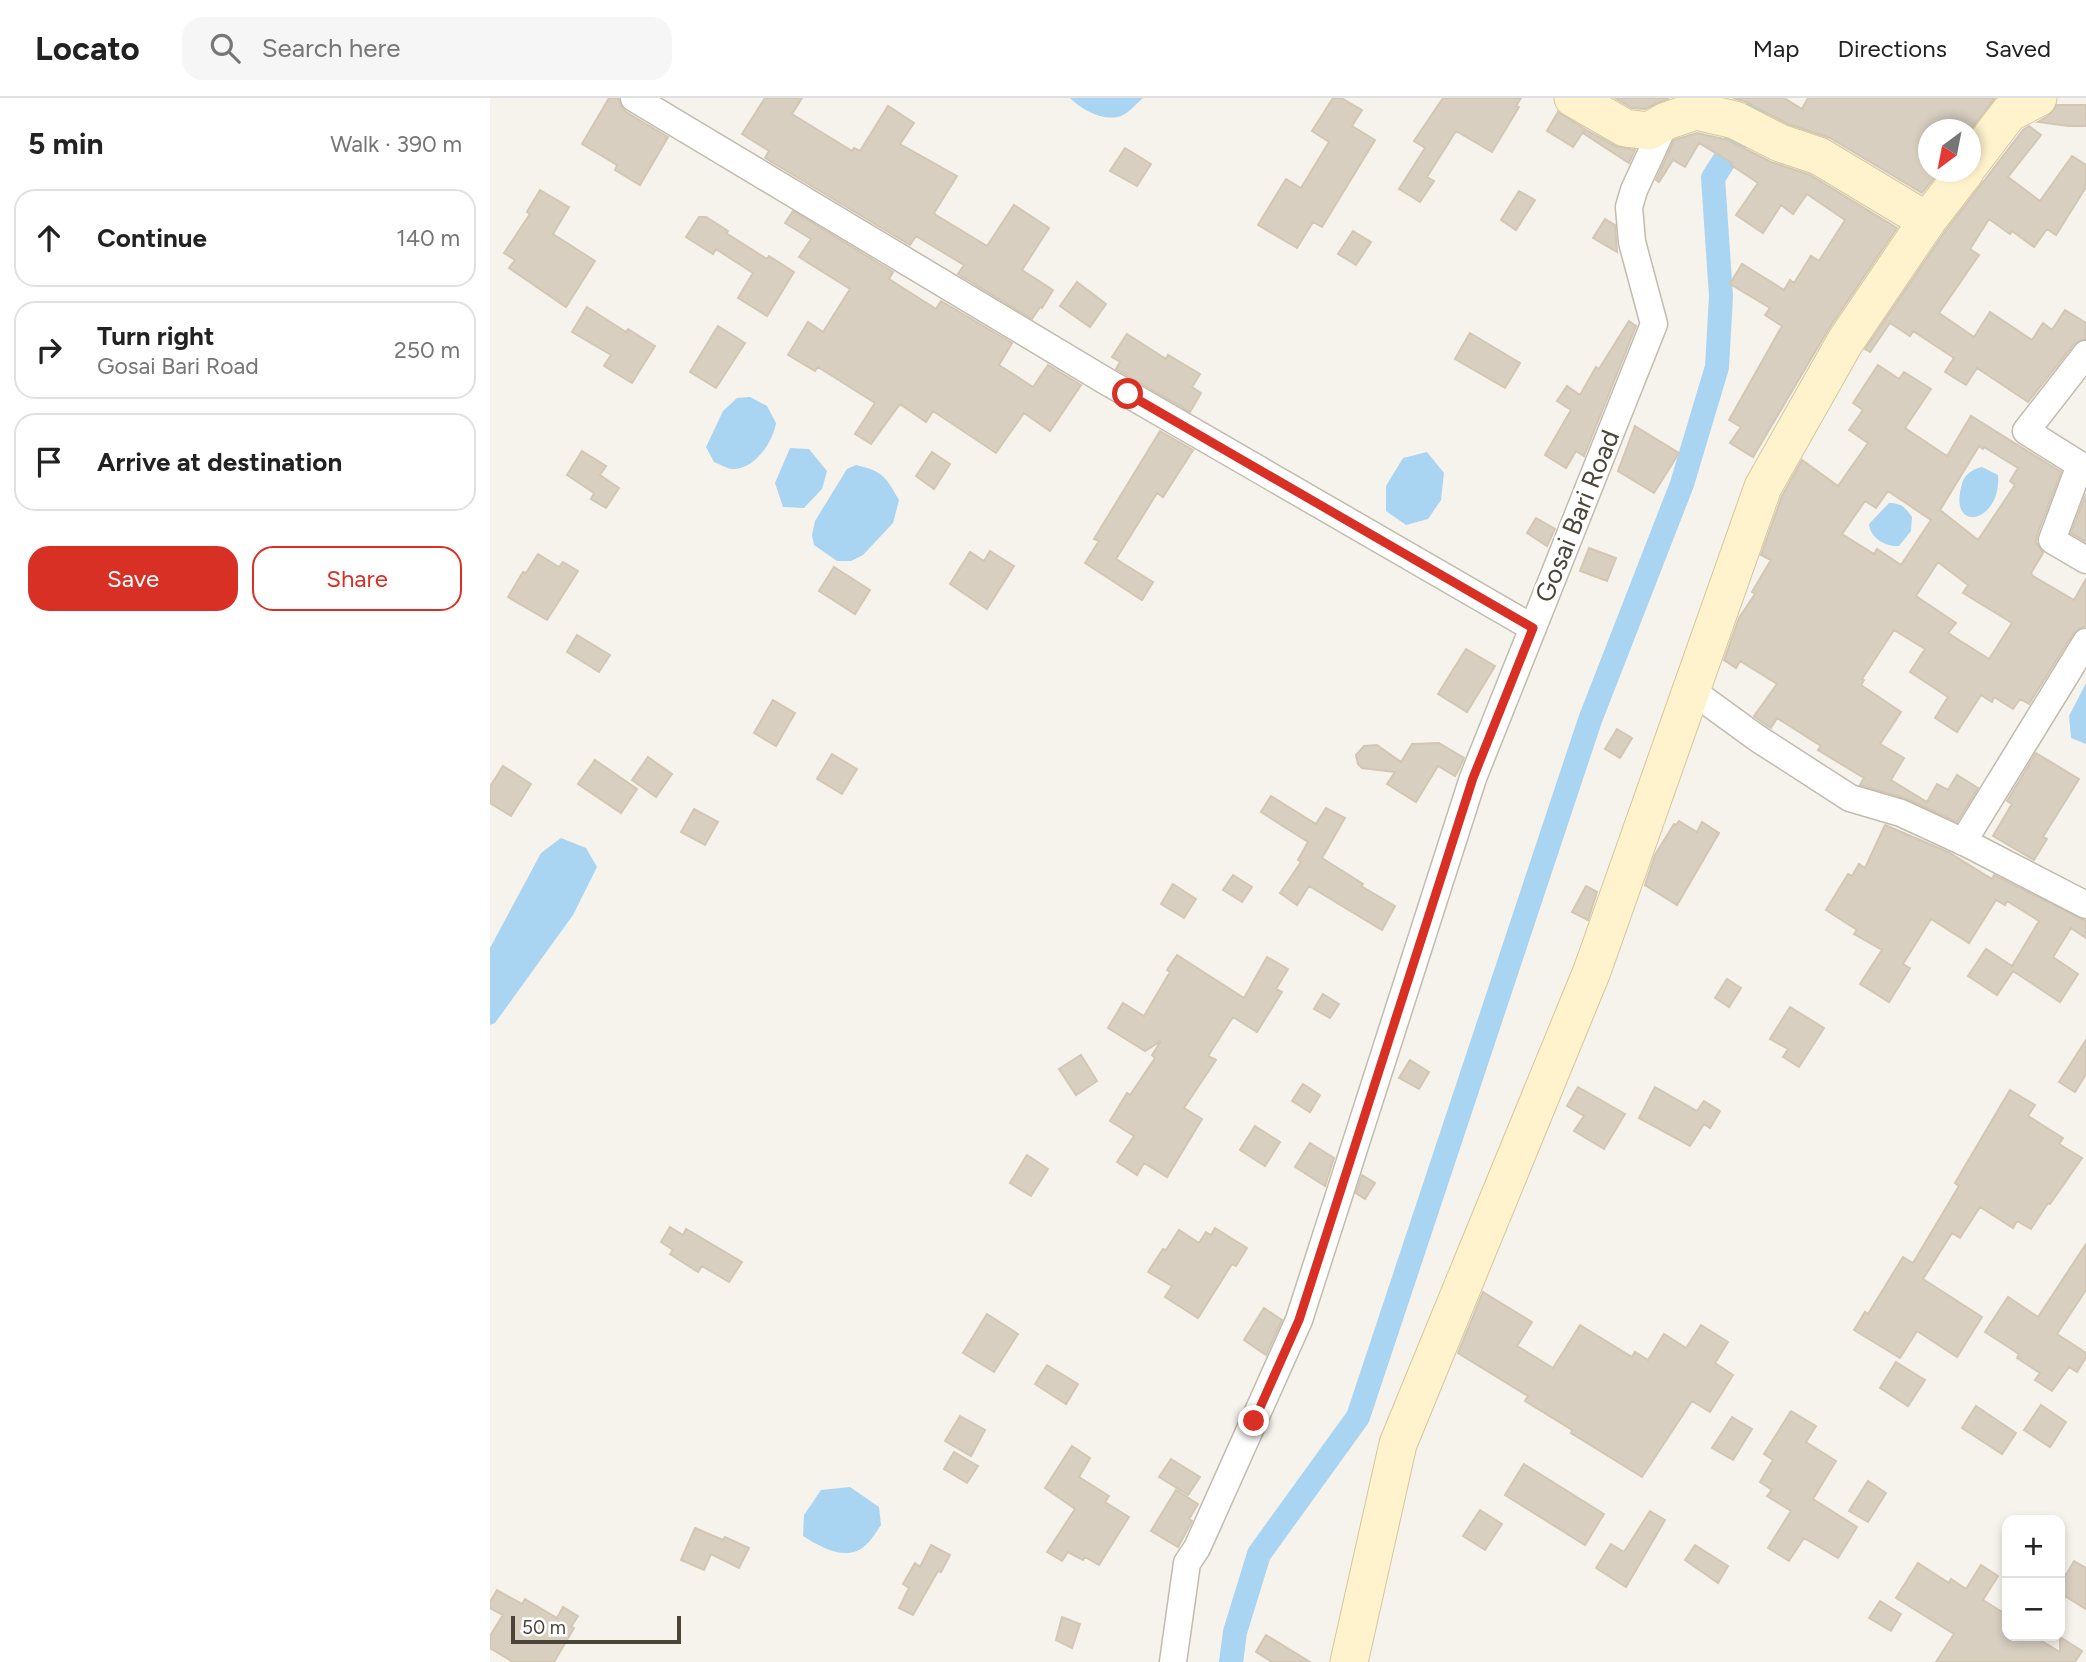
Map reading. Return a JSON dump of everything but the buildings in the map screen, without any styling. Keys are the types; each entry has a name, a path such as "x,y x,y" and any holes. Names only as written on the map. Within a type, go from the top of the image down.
{"street":[{"path":"634,98 1104,380 1533,628"},
{"path":"1573,98 1625,128 1649,131 1666,121 1696,111 1735,120 1780,143 1818,156 1927,221"},
{"path":"1981,150 2010,113 2038,98"},
{"name":"Gosai Bari Road","path":"1173,1662 1187,1563 1197,1548 1299,1320 1473,778 1654,324 1632,243 1629,207 1634,190 1666,121"},
{"path":"1349,1662 1398,1444 1592,971 1763,487 1845,342 1927,221 1957,182"},
{"path":"2086,354 2026,431 2080,466 2052,540 2086,560"},
{"path":"1963,842 2086,642"},
{"path":"1691,690 1757,738 1850,798 1901,813 2086,905"}],"water":[{"path":"1070,98 1143,98 1127,113 1108,117 1094,114"},
{"path":"750,397 767,406 776,423 774,431 767,446 755,460 731,469 714,462 706,447 723,411 737,398"},
{"path":"790,448 809,449 827,471 822,489 804,508 783,507 775,483"},
{"path":"1427,452 1444,473 1441,500 1428,519 1406,525 1386,511 1386,486 1403,458"},
{"path":"856,465 883,476 899,500 893,523 863,555 851,561 837,561 814,545 812,535 815,521 847,469"},
{"path":"1982,467 1998,475 1997,491 1992,504 1984,512 1976,517 1968,516 1962,511 1959,500 1962,484 1969,473"},
{"path":"1889,503 1902,506 1912,517 1911,531 1899,546 1880,541 1870,529 1869,524"},
{"path":"2086,683 2086,744 2071,738 2069,716"},
{"path":"561,838 586,848 597,867 573,915 495,1023 490,1025 490,948 541,853"},
{"path":"850,1487 879,1507 881,1525 867,1544 852,1552 835,1552 803,1536 804,1515 821,1490"}],"waterway":[{"path":"1231,1662 1235,1632 1259,1554 1358,1417 1590,720 1682,484 1717,367 1721,296 1713,178 1764,98"}],"route":[{"path":"1128,394 1533,628 1473,778 1299,1320 1254,1421"}]}
